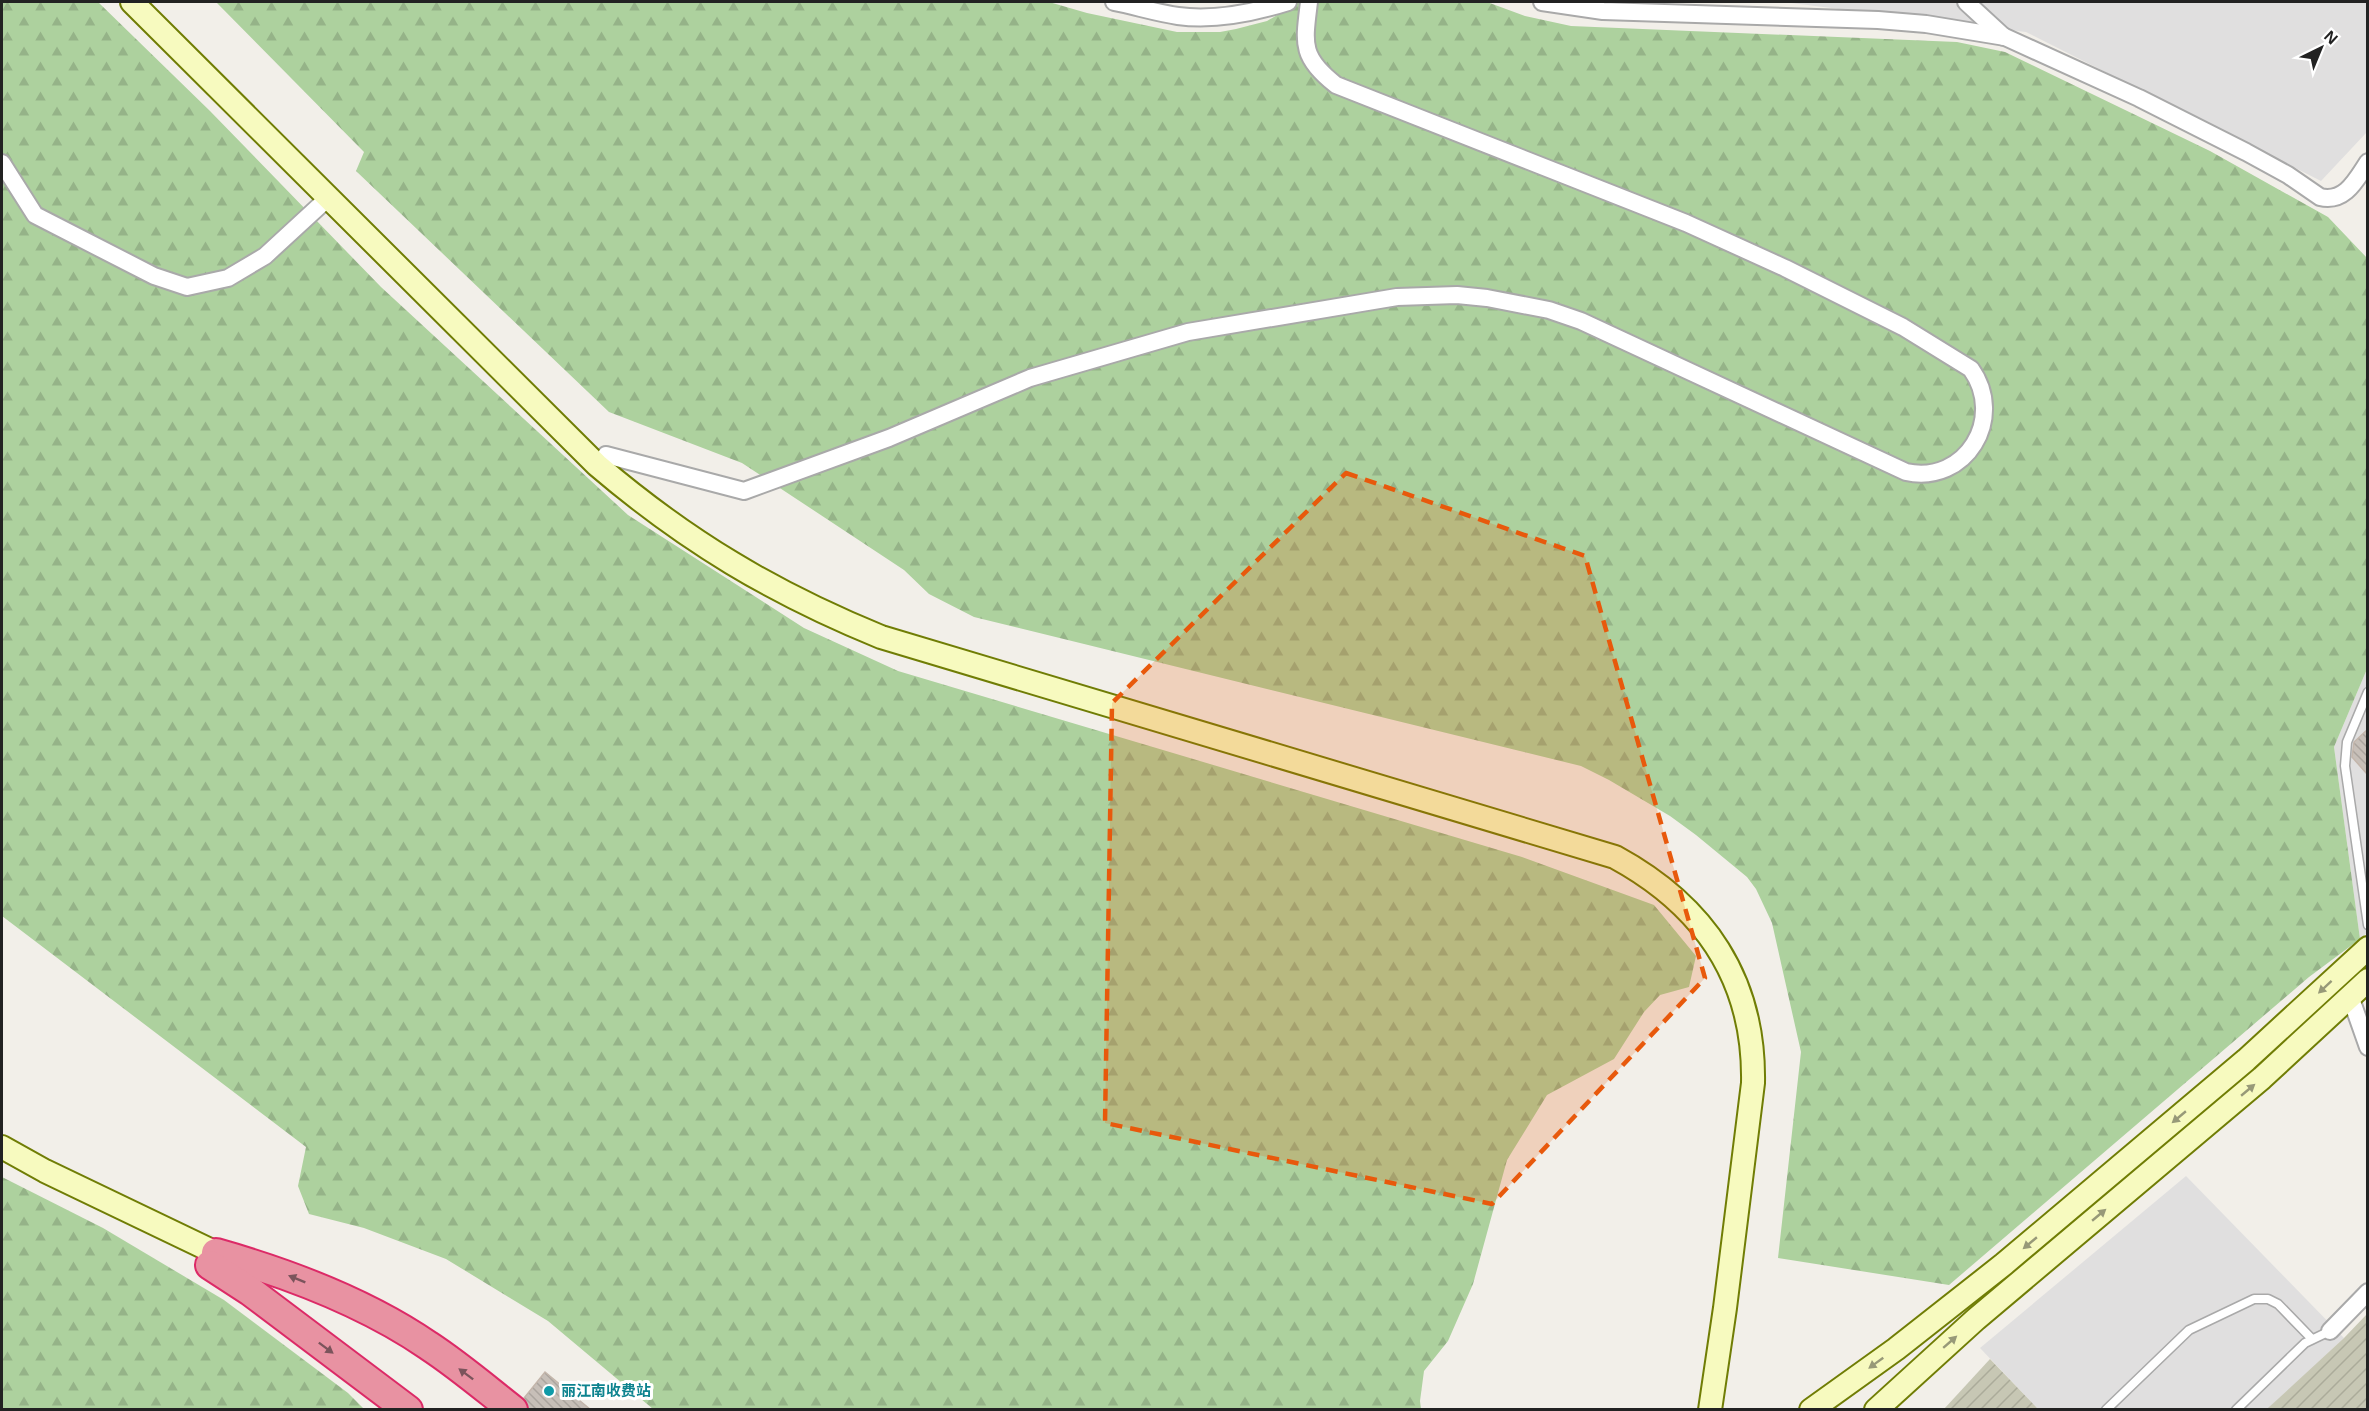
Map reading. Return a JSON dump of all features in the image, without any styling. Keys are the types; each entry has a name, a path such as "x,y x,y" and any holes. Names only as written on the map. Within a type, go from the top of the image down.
{"highway":[{"path":"213,1259 250,1291 408,1410"},
{"path":"213,1259 286,1275 357,1305 429,1345 513,1410"}],"main road":[{"path":"132,2 597,465 630,493 699,544 788,596 881,638 1615,857 1668,891 1701,923 1728,964 1745,1010 1753,1059 1727,1296 1710,1410"},
{"path":"152,2 606,455 672,508 750,559 839,605 886,624 1620,844 1650,861 1677,881 1711,915 1740,957 1759,1006 1767,1058 1764,1108 1725,1410"},
{"path":"1811,1410 1896,1349 2004,1264 2246,1060 2367,948"},
{"path":"1876,1410 1976,1319 2262,1078 2367,980"},
{"path":"2,1147 213,1259"},
{"path":"2,1164 213,1259"}],"street":[{"path":"1114,2 1178,16 1200,17 1243,13 1288,2"},
{"path":"606,455 744,491 889,438 1030,378 1188,332 1397,297 1427,295 1457,295 1516,302 1581,321 1906,472 1918,474 1941,471 1951,466 1975,442 1984,421 1985,399 1971,369 1904,327 1785,268 1686,224 1336,85 1319,70 1304,42 1309,2"},
{"path":"1542,2 1603,11 1878,20 2005,37 2139,98 2246,152 2325,198 2341,195 2350,188 2367,162"},
{"path":"1966,2 2005,37"},
{"path":"2,163 35,215 154,276 187,287 228,278 265,256 328,198"},
{"path":"2350,996 2367,1047"},
{"path":"2330,1331 2367,1292"}],"lane":[{"path":"2367,692 2346,742 2345,766 2367,925"},
{"path":"2106,1410 2189,1330 2254,1299 2268,1299 2278,1304 2312,1339"},
{"path":"2236,1410 2305,1343 2330,1331"}],"highlighted area":[{"path":"1346,473 1585,556 1705,978 1492,1204 1105,1123 1112,703"}],"shaded area":[{"path":"1783,2 2367,2 2367,132 2321,181 2026,32"},
{"path":"2367,669 2368,932 2360,939 2334,747"},
{"path":"2186,1176 2344,1338 2267,1410 2038,1409 1980,1348"},
{"path":"2367,1314 2367,1409 2267,1409 2344,1338"},
{"path":"1990,1359 2038,1409 1944,1409"}],"green space":[{"path":"2,2 98,2 210,111 381,287 628,515 804,628 898,671 1522,857 1654,905 1696,956 1689,987 1660,995 1644,1012 1614,1059 1547,1095 1507,1160 1473,1284 1448,1341 1424,1371 1421,1409 653,1409 548,1321 446,1259 364,1228 309,1214 298,1186 306,1147 2,916"},
{"path":"216,2 1049,2 1087,13 1177,32 1220,32 1267,21 1300,2 1487,2 1525,16 1571,26 1957,42 2005,52 2210,151 2328,217 2367,258 2367,669 2334,747 2360,939 2309,977 1949,1285 1778,1258 1801,1052 1772,923 1756,889 1747,877 1696,835 1670,816 1581,766 974,617 929,594 904,570 742,463 609,412 356,171 364,152"},
{"path":"2,1177 103,1228 224,1300 348,1393 364,1409 2,1409"}],"building":[{"path":"2367,730 2367,774 2352,757 2354,742"},
{"name":"丽江南收费站","path":"545,1372 591,1410 529,1410 524,1398"}],"place":[{"name":"丽江南收费站","path":"549,1391"}]}
